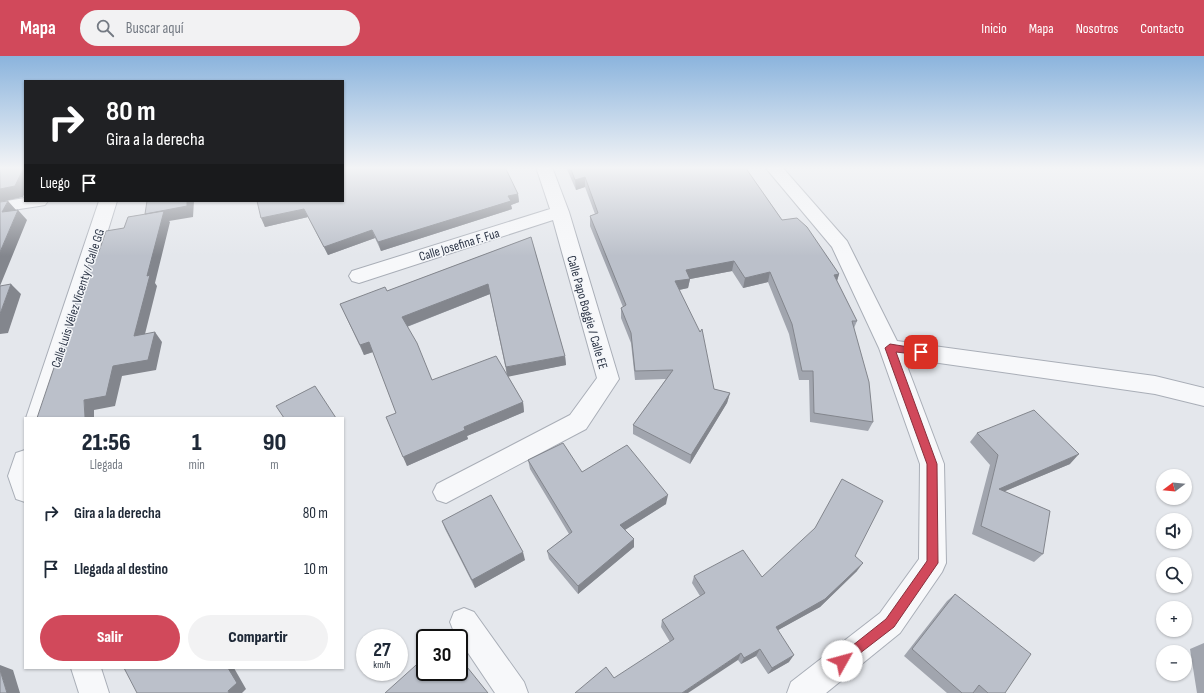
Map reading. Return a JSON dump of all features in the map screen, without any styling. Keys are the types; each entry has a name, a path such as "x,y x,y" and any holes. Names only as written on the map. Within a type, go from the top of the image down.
{"street":[{"name":"Calle Papo Boggie / Calle EE","path":"446,492 578,422 608,379 555,197"},
{"path":"798,197 840,245 890,348 932,464 932,563 890,623 802,693"},
{"path":"0,207 32,202"},
{"name":"Calle Luis Vélez Vicenty / Calle GG","path":"38,417 108,202"},
{"name":"Calle Josefina F. Fua","path":"359,276 560,212"},
{"path":"890,348 1155,385 1204,397"},
{"path":"24,463 20,476 24,488"},
{"path":"464,622 513,693"},
{"path":"86,669 94,693"}],"building":[{"path":"344,197 508,197 511,201 378,242 372,230 324,247 304,209 261,218 257,202 344,202"},
{"path":"592,197 766,197 782,220 797,218 807,227 839,274 834,275 857,321 852,321 869,382 873,422 814,413 813,371 802,371 792,324 770,272 745,278 734,261 686,270 690,279 675,281 700,332 702,329 714,389 730,393 691,455 633,425 673,370 635,371 631,333 621,308 626,305 590,216 598,213"},
{"path":"8,201 2,212 18,210 0,252 0,202"},
{"path":"147,202 187,202 187,206 145,214"},
{"path":"164,211 147,276 150,275 134,336 155,332 148,360 113,366 106,396 84,400 85,417 37,417 92,255 98,254 106,231 124,228 128,217"},
{"path":"531,237 565,356 506,367 488,284 402,317 417,343 432,380 496,356 523,402 464,427 465,430 403,457 386,417 396,413 369,342 360,345 340,304 385,287 387,291"},
{"path":"11,284 0,314 0,286"},
{"path":"315,386 335,417 283,417 276,406"},
{"path":"1034,410 1079,454 999,489 1050,511 1043,554 981,526 998,455 977,433"},
{"path":"563,443 582,472 627,445 668,495 620,525 634,539 578,586 547,551 572,532 528,460"},
{"path":"842,479 883,501 855,556 863,563 825,599 776,627 794,655 772,668 760,649 744,658 741,653 682,693 575,693 606,667 614,678 674,639 662,620 705,593 694,576 743,550 762,577 815,528"},
{"path":"491,495 523,552 472,580 442,521"},
{"path":"955,594 1031,654 1005,693 988,693 979,685 973,693 962,693 912,649"},
{"path":"416,665 416,681 468,681 468,668 488,693 385,693 398,681 408,681 408,672"},
{"path":"125,669 229,669 237,683 228,691 229,693 137,693"},
{"path":"0,670 7,693 0,693"}],"route":[{"path":"842,661 890,623 932,563 932,464 890,348 921,352"}]}
